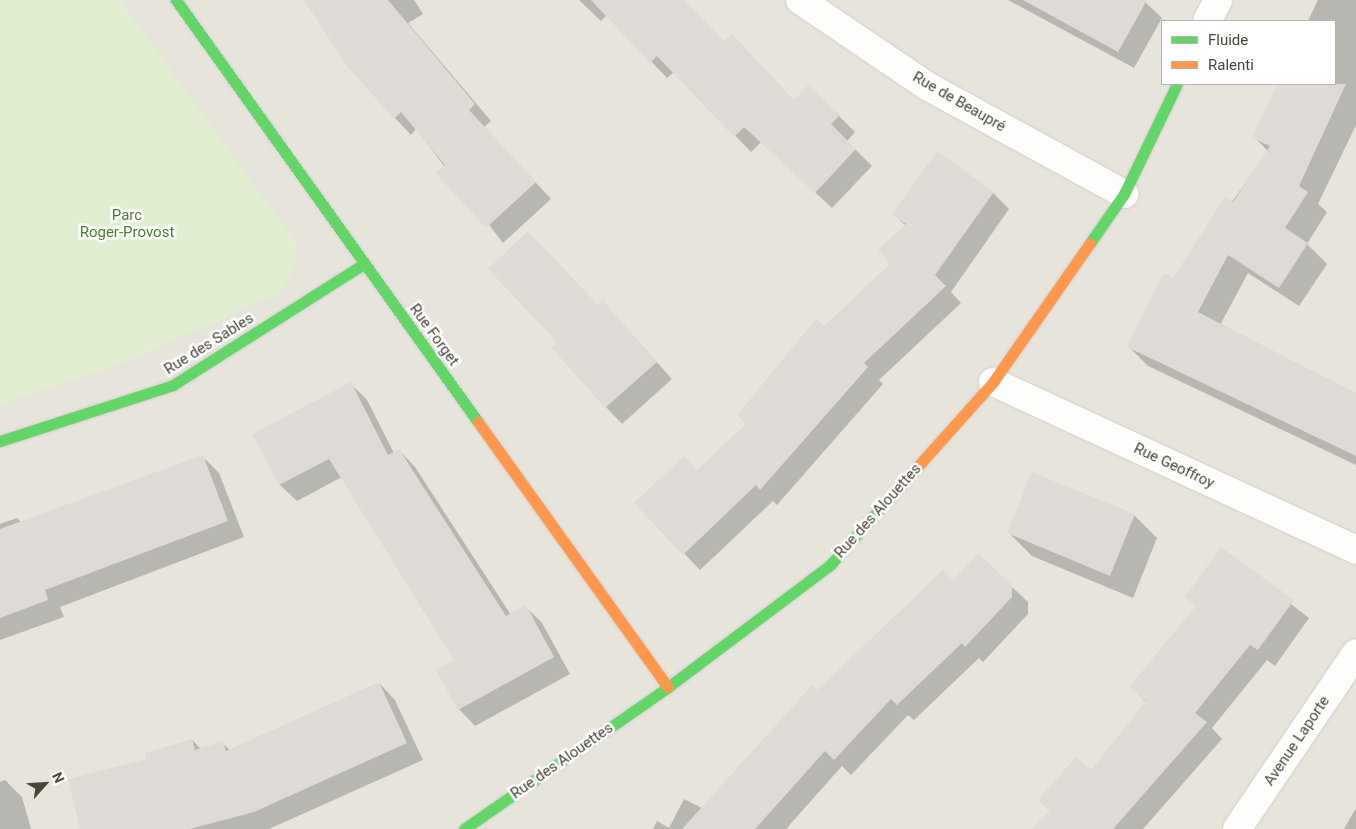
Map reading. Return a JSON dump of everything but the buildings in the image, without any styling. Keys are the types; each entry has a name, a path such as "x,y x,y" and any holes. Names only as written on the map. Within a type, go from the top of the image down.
{"street":[{"name":"Rue Forget","path":"176,0 668,688"},
{"name":"Rue de Beaupré","path":"800,0 927,86 1124,194"},
{"path":"1208,20 1218,0"},
{"name":"Rue des Alouettes","path":"464,829 668,688 830,564 993,382 1124,194 1177,85"},
{"name":"Rue des Sables","path":"0,442 173,385 365,263"},
{"name":"Rue Geoffroy","path":"993,382 1356,550"},
{"name":"Avenue Laporte","path":"1238,829 1356,653"}],"shaded area":[{"path":"0,0 1356,0 1356,829 0,829"}],"green space":[{"name":"Parc Roger-Provost","path":"0,0 120,0 296,243 296,265 280,293 128,361 0,405"}],"traffic: fast":[{"path":"176,0 478,422"},
{"path":"1090,243 1124,194 1177,85"},
{"path":"0,441 173,385 365,263"},
{"path":"464,829 668,687 830,565 893,494"}],"traffic: slow":[{"path":"893,494 993,382 1090,243"},
{"path":"478,422 668,687"}]}
